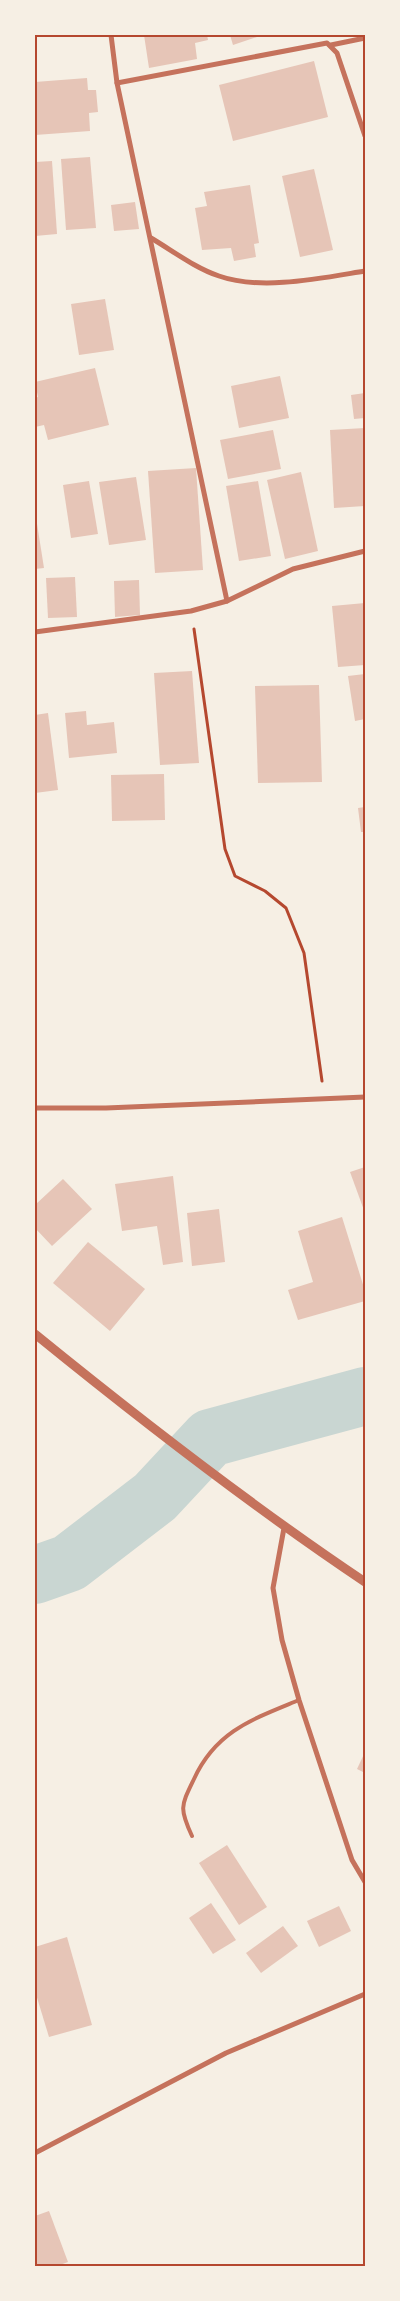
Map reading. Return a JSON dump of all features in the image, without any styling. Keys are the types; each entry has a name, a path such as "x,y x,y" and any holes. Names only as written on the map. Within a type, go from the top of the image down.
{"street":[{"path":"111,35 117,83 227,601"},
{"path":"117,83 322,42 331,45 365,38"},
{"path":"331,45 337,53 365,136"},
{"path":"151,238 219,276 252,283 315,279 365,271"},
{"path":"35,632 191,611 227,601 293,569 365,551"},
{"path":"35,1108 106,1108 365,1098"},
{"path":"35,1334 128,1410 240,1496 365,1582"},
{"path":"284,1528 273,1588 282,1640 299,1700 352,1860 365,1882"},
{"path":"35,2154 226,2053 365,1994"}],"lane":[{"path":"192,1836 183,1818 182,1803 203,1759 222,1738 244,1723 299,1700"}],"path":[{"path":"191,611 225,849 235,876 265,891 286,908 304,953 325,1100"}],"building":[{"path":"144,35 207,35 208,40 195,43 197,59 149,68"},
{"path":"230,35 263,35 233,45"},
{"path":"314,61 328,117 233,141 219,85"},
{"path":"87,78 88,90 96,90 98,112 89,113 90,131 35,135 35,82"},
{"path":"90,157 96,228 66,230 61,159"},
{"path":"52,161 57,234 35,236 35,162"},
{"path":"314,169 333,250 300,257 282,176"},
{"path":"250,185 259,243 254,244 256,257 234,261 231,248 202,250 195,208 207,206 204,192"},
{"path":"135,202 139,229 114,231 111,205"},
{"path":"105,299 114,350 79,355 71,304"},
{"path":"95,368 109,425 48,440 44,425 35,427 35,398 38,397 35,382"},
{"path":"280,376 289,418 239,428 231,386"},
{"path":"365,393 365,418 354,419 351,395"},
{"path":"365,428 365,506 334,508 330,430"},
{"path":"273,430 281,469 228,479 220,440"},
{"path":"196,468 203,570 155,573 148,471"},
{"path":"301,472 318,551 285,559 267,480"},
{"path":"136,477 146,540 109,545 99,482"},
{"path":"89,481 98,534 71,538 63,485"},
{"path":"258,481 271,556 239,561 226,486"},
{"path":"35,511 44,568 35,569"},
{"path":"75,577 77,617 48,618 46,578"},
{"path":"139,580 140,615 115,617 114,581"},
{"path":"365,603 365,665 338,667 332,606"},
{"path":"192,671 199,763 160,765 154,673"},
{"path":"365,674 365,719 355,721 348,676"},
{"path":"319,685 322,782 258,783 255,686"},
{"path":"86,711 87,725 114,722 117,753 69,758 65,713"},
{"path":"48,713 58,790 35,793 35,715"},
{"path":"164,774 165,820 112,821 111,775"},
{"path":"365,807 365,832 361,832 358,808"},
{"path":"365,1167 365,1213 350,1172"},
{"path":"173,1176 183,1262 163,1265 157,1226 122,1231 115,1184"},
{"path":"63,1179 92,1209 52,1246 35,1228 35,1205"},
{"path":"219,1209 225,1262 192,1266 187,1213"},
{"path":"342,1217 365,1291 365,1301 298,1320 288,1290 313,1282 298,1231"},
{"path":"88,1242 145,1289 110,1331 53,1283"},
{"path":"365,1752 365,1773 357,1769"},
{"path":"227,1845 267,1907 239,1925 199,1863"},
{"path":"211,1903 236,1940 213,1954 189,1918"},
{"path":"339,1906 351,1931 319,1947 307,1921"},
{"path":"283,1926 298,1946 261,1973 246,1953"},
{"path":"67,1937 92,2025 49,2037 35,1991 35,1947"},
{"path":"49,2211 68,2262 57,2266 35,2266 35,2216"}],"waterway":[{"path":"35,1575 69,1563 155,1497 210,1438 365,1396"}]}
